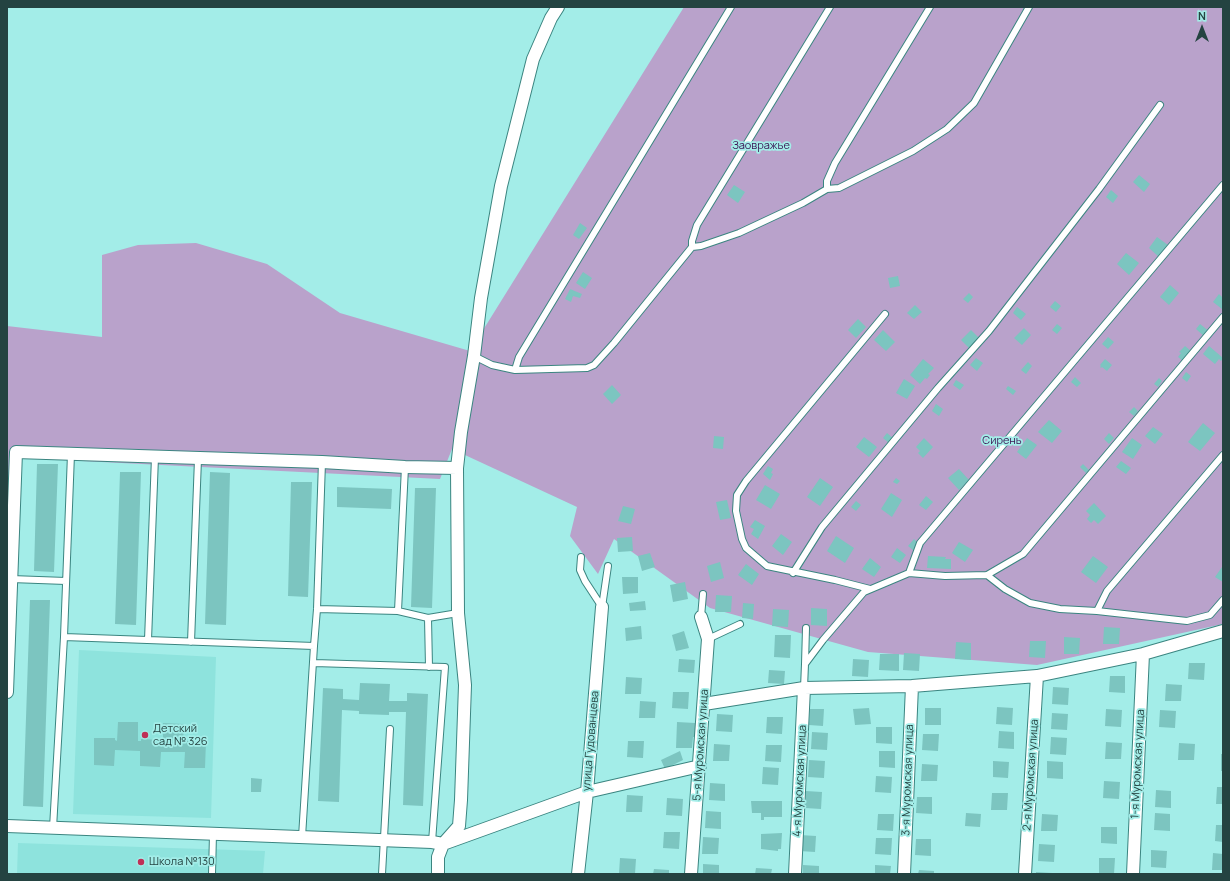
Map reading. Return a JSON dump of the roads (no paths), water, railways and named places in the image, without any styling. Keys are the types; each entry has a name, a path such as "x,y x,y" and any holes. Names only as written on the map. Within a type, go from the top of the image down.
{"street":[{"path":"438,843 459,826 461,800 465,685 458,613 457,468 461,432 474,356 481,298 510,149 533,59 551,18 558,7"},
{"path":"7,692 16,452 457,468"},
{"name":"улица Гудованцева","path":"578,874 587,792 602,607"},
{"name":"5-я Муромская улица","path":"691,874 708,640 701,617"},
{"path":"704,704 804,688 912,686 1037,676 1143,654 1223,631"},
{"name":"1-я Муромская улица","path":"1133,874 1143,654"},
{"name":"2-я Муромская улица","path":"1025,874 1037,676"},
{"name":"3-я Муромская улица","path":"904,874 912,686"},
{"name":"4-я Муромская улица","path":"795,874 804,688"},
{"path":"7,826 438,843 587,792 700,766"},
{"path":"438,843 438,874"}],"lane":[{"path":"515,370 519,357 731,7"},
{"path":"474,356 492,366 515,370 587,368 594,365 614,343 692,247 692,241 697,225 830,7"},
{"path":"827,189 827,181 835,163 930,7"},
{"path":"692,247 701,246 739,233 803,203 827,189 839,188 913,151 947,129 974,103 1029,7"},
{"path":"793,573 822,527 938,388 989,331 1099,189 1160,105"},
{"path":"909,573 920,543 1223,185"},
{"path":"870,589 835,580 793,573 766,566 746,548 742,538 736,511 737,495 746,481 884,314"},
{"path":"805,664 823,640 864,592 909,573 945,576 988,575 1023,554 1223,317"},
{"path":"53,828 64,637 71,454"},
{"path":"1097,611 1107,591 1223,455"},
{"path":"148,640 155,457"},
{"path":"191,642 198,459"},
{"path":"302,837 317,609 322,462"},
{"path":"398,611 405,467"},
{"path":"582,557 580,570 585,581 602,607"},
{"path":"602,607 608,566"},
{"path":"988,575 1005,589 1030,603 1060,609 1097,611 1187,621 1210,615 1223,600"},
{"path":"11,579 66,581"},
{"path":"701,617 703,594"},
{"path":"317,609 398,611 428,618 458,613"},
{"path":"428,618 429,667"},
{"path":"708,640 740,624"},
{"path":"804,688 806,628"},
{"path":"64,637 314,646"},
{"path":"314,663 445,667 438,843"},
{"path":"382,874 390,728"},
{"path":"212,874 214,834"}],"place":[{"name":"Детский сад № 326","path":"145,735"},
{"name":"Школа №130","path":"141,862"}],"park label":[{"name":"Заовражье","path":"761,146"},
{"name":"Сирень","path":"1002,441"}]}
